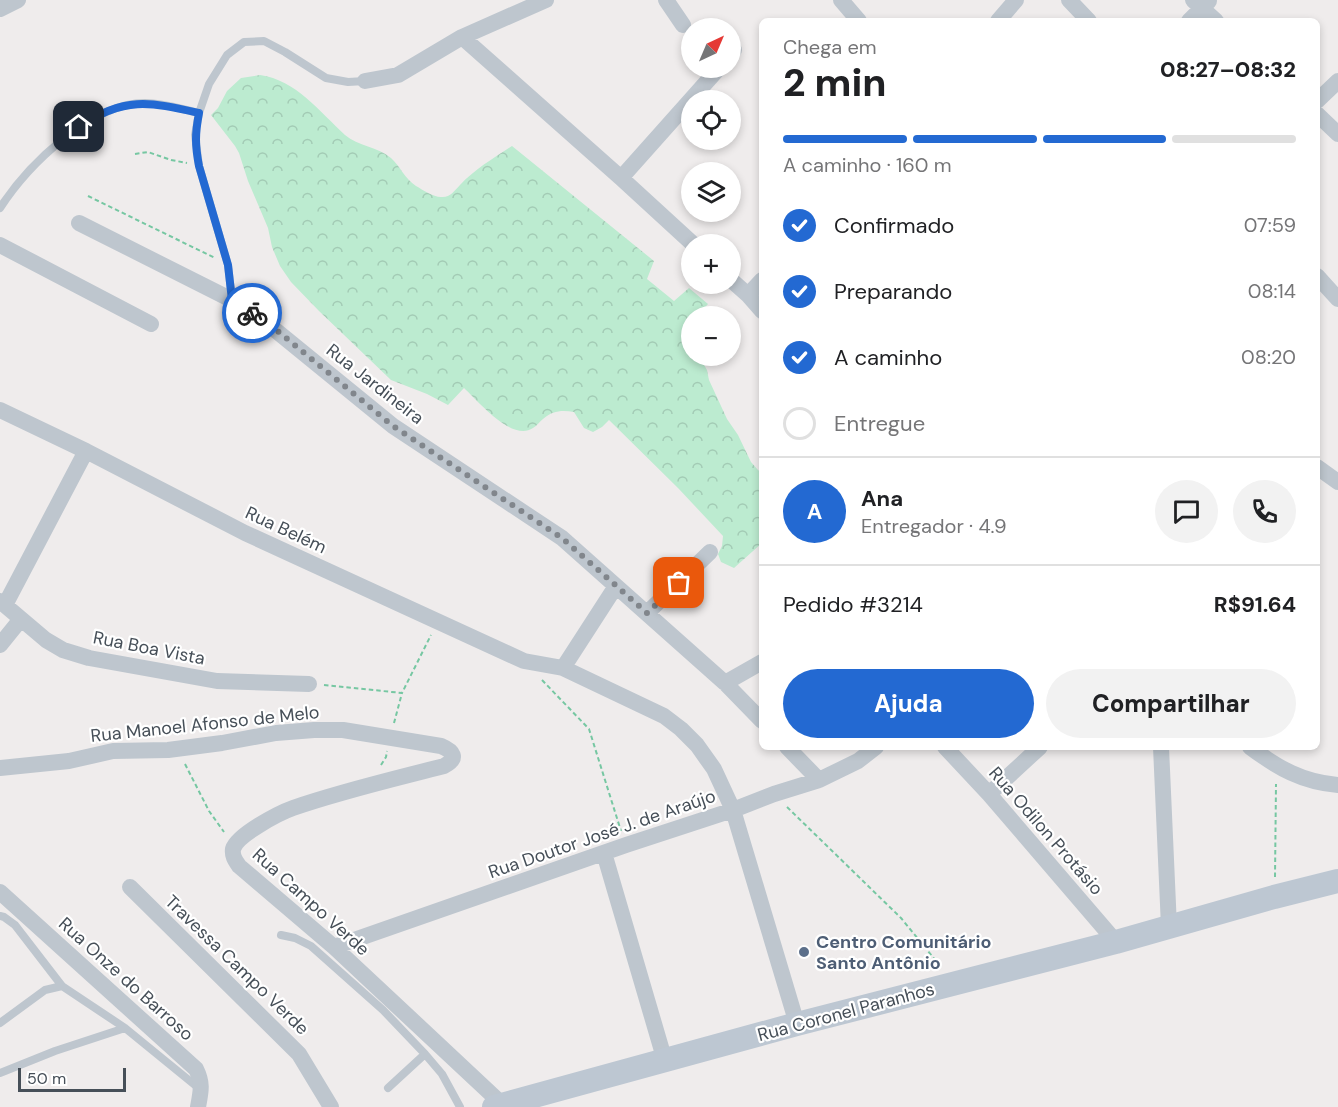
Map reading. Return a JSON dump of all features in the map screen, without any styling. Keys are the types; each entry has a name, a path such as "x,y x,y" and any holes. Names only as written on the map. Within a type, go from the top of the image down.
{"street":[{"path":"0,9 18,0"},
{"path":"365,81 398,75 462,37 546,0"},
{"path":"666,0 681,23"},
{"path":"841,0 856,18"},
{"path":"1001,18 1016,0"},
{"path":"1069,0 1086,18"},
{"path":"1191,18 1202,3 1214,18"},
{"path":"462,37 682,234"},
{"path":"621,178 709,78"},
{"path":"1320,98 1338,81"},
{"path":"1320,117 1338,134"},
{"name":"Rua Jardineira","path":"79,223 232,300 274,328 393,426 562,538 725,683 759,718"},
{"path":"0,245 151,324"},
{"path":"1320,279 1337,295"},
{"path":"748,295 759,283"},
{"path":"741,289 759,308"},
{"name":"Rua Belém","path":"0,410 245,533 524,661 562,668 664,716 681,729 697,745 714,769 733,810 797,1024"},
{"path":"3,603 86,452"},
{"path":"1320,469 1338,482"},
{"path":"647,613 710,552"},
{"path":"562,668 616,586"},
{"name":"Rua Boa Vista","path":"3,603 46,640 63,650 89,658 217,681 309,684"},
{"path":"0,645 21,619"},
{"path":"725,683 759,664"},
{"name":"Rua Manoel Afonso de Melo","path":"0,768 69,761 112,751 177,749 276,733 342,730 441,746 451,751 453,759 450,763 431,769"},
{"path":"790,750 819,780"},
{"name":"Rua Doutor José J. de Araújo","path":"334,947 819,780 858,761 872,750"},
{"name":"Rua Odilon Protásio","path":"948,750 989,794 1116,942"},
{"path":"989,794 1037,750"},
{"path":"1161,750 1169,927"},
{"path":"1254,750 1276,766 1295,775 1338,785"},
{"name":"Rua Campo Verde","path":"431,769 291,809 264,822 243,836 234,847 234,859 239,866 334,947 498,1106"},
{"path":"604,853 665,1061"},
{"name":"Rua Coronel Paranhos","path":"498,1106 797,1024 1116,942 1338,881"},
{"name":"Travessa Campo Verde","path":"129,887 299,1054 331,1107"},
{"name":"Rua Onze do Barroso","path":"0,892 189,1062 196,1069 200,1078 201,1090"},
{"path":"198,1107 201,1090"}],"lane":[{"path":"232,300 228,265 199,166 195,135 199,113 209,84 227,55 244,42 264,41 326,78 348,82 365,81"},
{"path":"0,208 35,166 67,135 91,119 127,105 145,103 199,113"},
{"path":"0,916 15,925 62,986 125,1028 201,1090"},
{"path":"281,935 295,938 311,946 383,1010 442,1074 460,1107"},
{"path":"0,1023 45,990 62,986"},
{"path":"0,1073 55,1051 125,1028"},
{"path":"388,1088 425,1054"}],"path":[{"path":"135,154 148,152 199,166"},
{"path":"88,196 228,265"},
{"path":"394,721 402,693 438,621"},
{"path":"524,661 589,729 626,845"},
{"path":"309,684 402,693"},
{"path":"177,749 209,811 234,847"},
{"path":"1274,897 1276,766"},
{"path":"774,794 901,918 939,963 953,984"}],"green space":[{"path":"260,75 285,83 307,98 345,135 386,154 412,183 435,196 444,197 454,192 478,169 512,146 654,261 647,279 674,301 682,294 696,294 708,304 706,306 681,306 681,366 705,366 727,419 738,435 751,462 759,471 759,546 734,568 721,562 718,554 723,536 609,420 593,432 584,428 574,412 562,411 547,416 533,428 525,431 515,430 496,418 464,388 448,405 391,380 319,311 291,282 280,266 239,153 211,115 218,108 227,91 241,78"}],"way so far":[{"path":"252,313 314,360 393,426 562,538 647,613 679,583"}],"place":[{"name":"Centro Comunitário Santo Antônio","path":"804,952"}],"route":[{"path":"79,127 91,119 127,105 145,103 199,113 195,135 196,150 228,265 232,300 252,313"}]}
